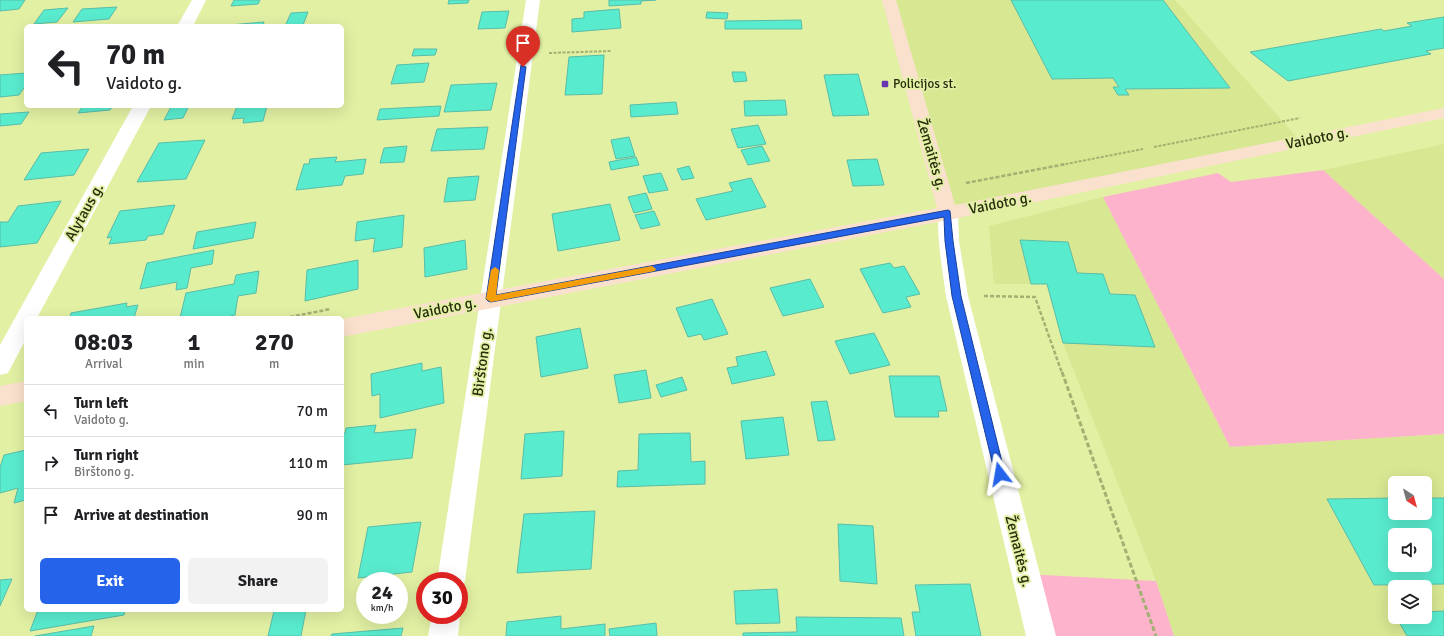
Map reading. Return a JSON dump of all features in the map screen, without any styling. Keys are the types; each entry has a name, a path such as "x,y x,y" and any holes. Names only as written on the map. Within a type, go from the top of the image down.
{"main road":[{"name":"Žemaitės g.","path":"889,0 948,213"},
{"name":"Vaidoto g.","path":"344,328 948,213 1444,113"},
{"path":"0,396 24,391"}],"street":[{"path":"186,24 199,0"},
{"name":"Birštono g.","path":"452,572 533,0"},
{"name":"Alytaus g.","path":"27,316 141,108"},
{"name":"Žemaitės g.","path":"948,213 949,241 957,296 1041,636"},
{"name":"Alytaus g.","path":"0,366 24,322"},
{"path":"443,636 445,624"}],"path":[{"path":"525,54 611,51"},
{"path":"957,296 1035,297 1156,636"}],"shaded area":[{"path":"889,0 1175,0 1301,142 948,213"},
{"path":"1444,144 1444,279 1323,170"},
{"path":"1323,170 1444,279 1444,434 1230,447 1103,197 1218,173 1231,182"},
{"path":"1103,197 1230,447 1444,434 1444,636 1174,636 1156,581 1063,343 1047,284 994,284 989,226"},
{"path":"1025,574 1156,581 1174,636 1041,636"}],"building":[{"path":"0,0 25,0 19,9 0,11"},
{"path":"234,0 260,0 258,4 231,6"},
{"path":"449,0 469,0 468,3 448,4"},
{"path":"609,0 656,0 641,1 641,4 609,6"},
{"path":"1011,0 1163,0 1230,88 1125,89 1129,95 1118,95 1113,87 1119,87 1113,78 1052,79"},
{"path":"117,7 109,19 73,22 82,9"},
{"path":"68,8 57,22 34,24 44,10"},
{"path":"619,9 621,28 572,32 572,19 584,18 584,12"},
{"path":"509,11 505,28 478,29 482,12"},
{"path":"308,12 303,24 286,24 291,13"},
{"path":"707,12 728,13 727,19 706,18"},
{"path":"1444,17 1444,48 1426,51 1431,54 1288,81 1250,52 1381,29 1384,31 1412,26 1407,23"},
{"path":"801,20 802,29 725,29 725,21"},
{"path":"264,22 264,24 241,24"},
{"path":"414,49 437,49 435,55 412,56"},
{"path":"604,55 602,94 565,95 569,57"},
{"path":"429,63 424,82 391,84 397,65"},
{"path":"732,72 745,72 747,81 734,82"},
{"path":"24,73 24,88 19,95 0,97 0,75"},
{"path":"858,74 869,115 833,116 824,75"},
{"path":"497,83 491,110 444,112 451,85"},
{"path":"785,100 787,115 745,116 744,101"},
{"path":"676,102 678,114 631,117 630,105"},
{"path":"441,106 439,116 377,120 380,109"},
{"path":"82,108 112,108 110,110 78,113"},
{"path":"170,108 188,108 183,118 164,120"},
{"path":"236,108 266,108 263,121 243,123 244,118 232,119"},
{"path":"29,112 21,124 0,126 0,114"},
{"path":"758,125 766,144 738,148 731,129"},
{"path":"488,127 484,149 431,151 437,129"},
{"path":"629,137 635,156 616,159 611,140"},
{"path":"205,140 186,179 137,182 159,143"},
{"path":"407,146 404,162 380,163 384,148"},
{"path":"762,146 770,161 748,165 741,150"},
{"path":"89,149 74,175 24,180 41,153"},
{"path":"337,157 335,162 366,159 363,174 345,176 342,185 296,190 304,164 309,164 310,159"},
{"path":"636,157 639,165 611,170 609,162"},
{"path":"877,159 884,185 853,186 847,160"},
{"path":"689,166 694,178 682,180 677,169"},
{"path":"661,173 668,190 649,193 643,176"},
{"path":"479,176 475,200 444,202 448,178"},
{"path":"751,178 766,207 706,220 696,199 733,191 729,183"},
{"path":"646,193 652,209 634,213 628,197"},
{"path":"61,201 37,243 0,247 0,222 8,222 18,206"},
{"path":"610,204 620,240 558,251 552,214"},
{"path":"175,205 163,234 148,236 146,240 109,244 112,237 107,238 120,211"},
{"path":"654,211 660,225 641,229 635,215"},
{"path":"404,215 402,247 373,252 375,238 355,241 357,222"},
{"path":"256,222 253,238 193,249 197,232"},
{"path":"465,240 467,269 425,277 424,248"},
{"path":"1020,240 1068,242 1077,273 1103,274 1110,294 1135,295 1155,347 1063,343 1047,284 1031,284"},
{"path":"214,250 212,264 191,268 187,288 176,290 177,282 140,289 147,263"},
{"path":"358,260 358,289 305,301 307,270"},
{"path":"890,263 894,268 904,266 920,294 906,297 911,307 883,313 860,269"},
{"path":"259,271 256,293 238,296 235,315 180,316 186,293 234,284 236,275"},
{"path":"810,279 824,307 783,316 770,288"},
{"path":"712,299 728,334 704,340 701,334 688,337 676,308"},
{"path":"127,303 126,307 138,305 135,316 70,316 71,313"},
{"path":"580,328 588,368 541,377 536,337"},
{"path":"874,333 890,365 850,374 835,341"},
{"path":"766,351 775,375 732,384 727,368 738,366 736,357"},
{"path":"422,363 422,371 441,367 444,403 380,418 380,394 372,396 371,374"},
{"path":"646,370 651,398 619,403 614,375"},
{"path":"889,376 939,376 947,411 938,411 939,417 895,417"},
{"path":"682,377 687,390 661,397 656,385"},
{"path":"827,401 835,440 818,441 811,402"},
{"path":"783,417 789,455 746,459 741,421"},
{"path":"376,425 374,433 416,429 412,458 344,465 344,433 346,428"},
{"path":"564,431 562,476 521,479 525,434"},
{"path":"690,433 691,462 705,461 705,484 617,487 618,471 638,470 639,434"},
{"path":"24,450 24,500 14,503 18,488 0,493 0,467 4,455"},
{"path":"1388,498 1388,520 1432,520 1432,498 1444,498 1444,584 1432,584 1432,580 1388,580 1388,585 1374,585 1327,499"},
{"path":"595,511 591,569 517,573 524,514"},
{"path":"421,522 412,572 359,572 368,527"},
{"path":"838,524 873,526 877,584 840,581"},
{"path":"12,579 0,606 0,580"},
{"path":"970,584 981,636 916,636 912,612 920,612 915,585"},
{"path":"777,589 780,623 736,624 734,591"},
{"path":"1444,611 1444,636 1407,636 1400,624 1432,624 1432,612"},
{"path":"37,612 125,612 124,615 30,631"},
{"path":"274,612 306,612 301,636 268,636"},
{"path":"561,616 561,629 605,624 605,636 506,636 507,622"},
{"path":"796,617 901,618 904,636 743,636 743,633 797,632"},
{"path":"656,623 657,636 610,636 609,629"},
{"path":"94,626 91,636 35,636"},
{"path":"403,628 401,636 331,636 332,634"}],"slow traffic":[{"path":"495,270 491,299 652,269"}],"place":[{"name":"Policijos st.","path":"885,84"}],"route":[{"path":"523,67 491,299 948,213 949,241 957,296 1000,474"}]}
